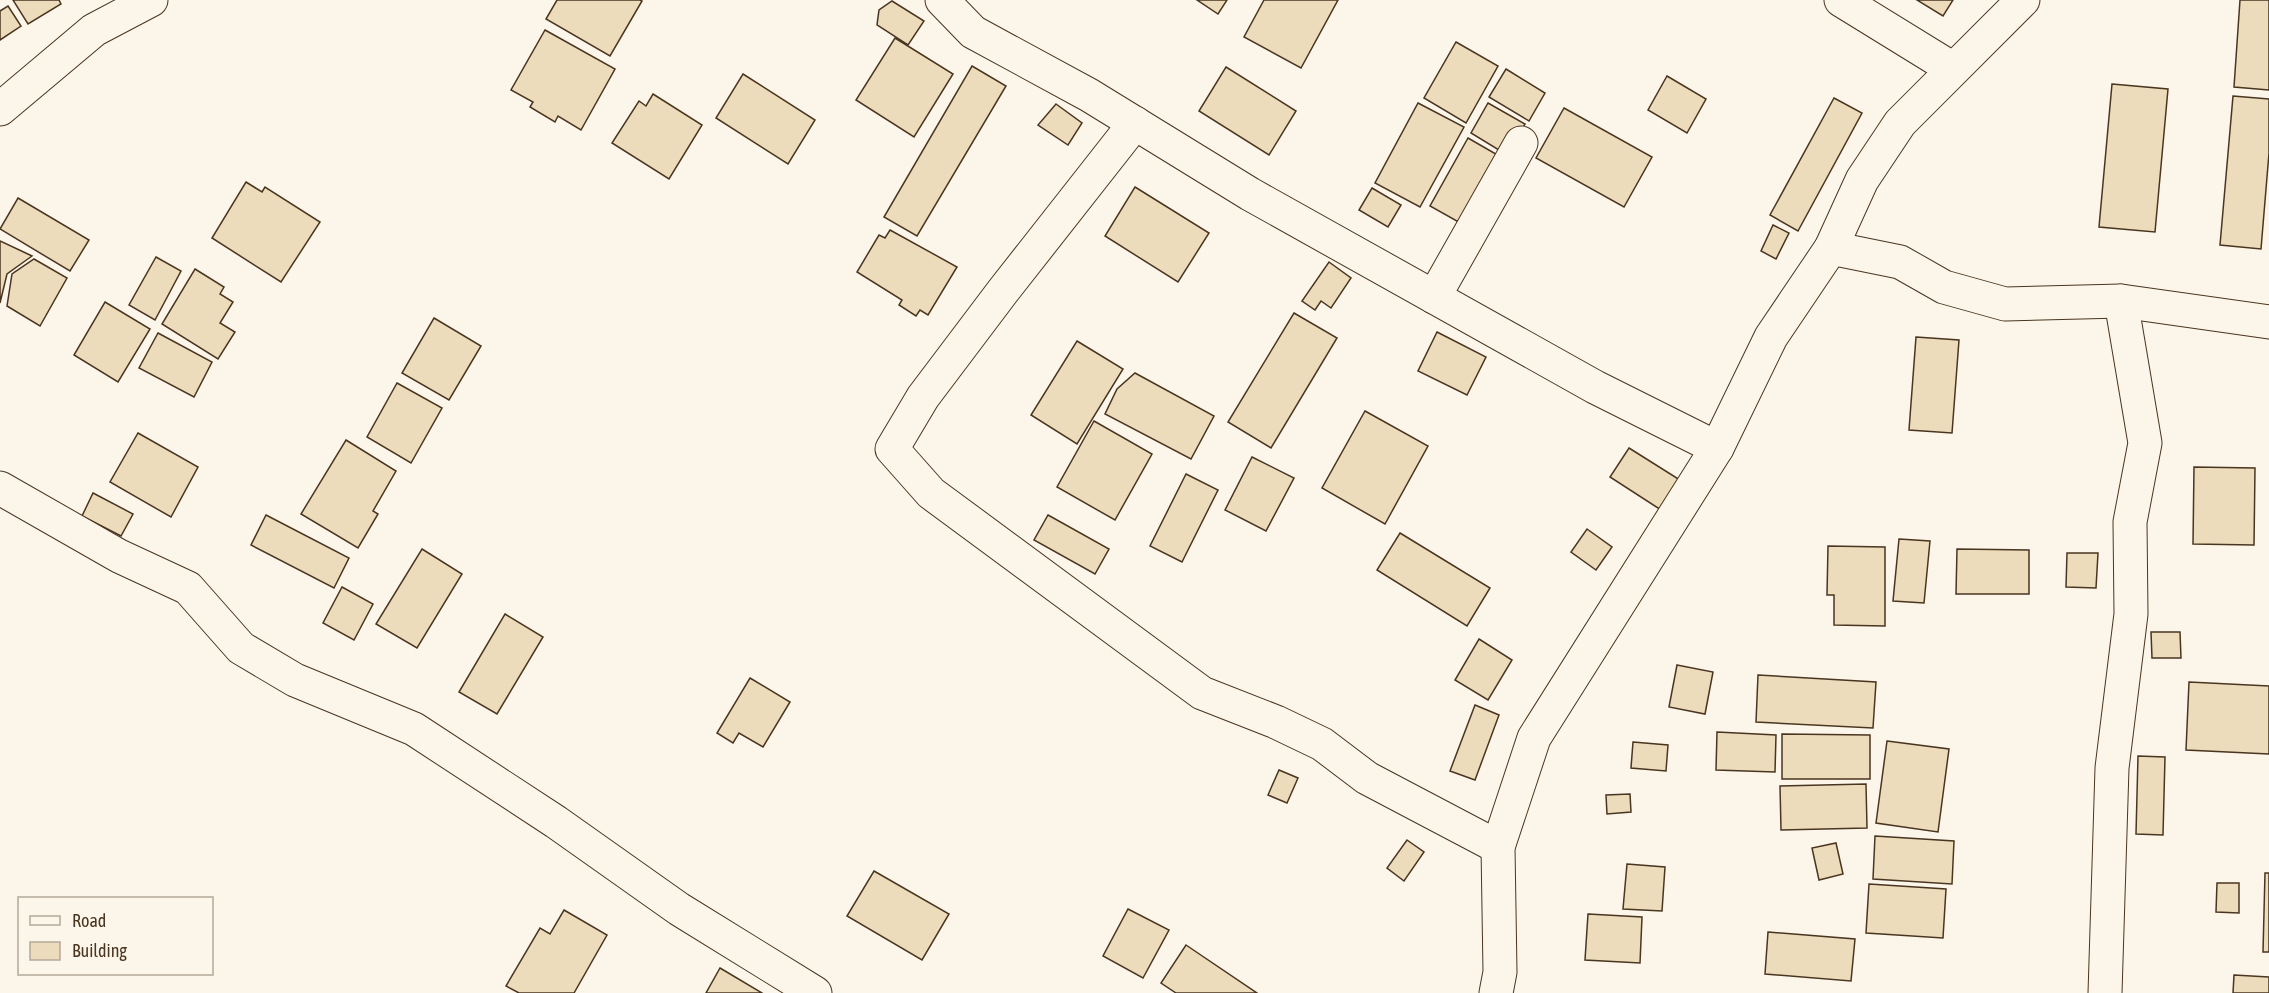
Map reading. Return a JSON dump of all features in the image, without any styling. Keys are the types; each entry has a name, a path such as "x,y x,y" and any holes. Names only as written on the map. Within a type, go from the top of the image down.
{"street":[{"path":"0,109 94,30 151,0"},
{"path":"942,0 974,32 1089,95 1250,194 1595,387 1717,448"},
{"path":"1841,0 1953,69"},
{"path":"1496,993 1500,972 1498,847 1534,738 1717,448 1771,337 1831,248 1862,180 1900,123 2023,0"},
{"path":"1135,123 929,388 892,449 932,493 1202,693 1276,722 1322,744 1367,778 1498,847"},
{"path":"1434,297 1521,144"},
{"path":"1831,248 1900,262 1944,287 2005,304 2121,301 2269,322"},
{"path":"2105,993 2112,768 2131,614 2130,522 2145,443 2121,301"},
{"path":"0,488 118,556 188,588 241,648 295,680 414,729 556,822 679,909 815,993"}],"building":[{"path":"13,0 59,0 61,4 28,24"},
{"path":"557,0 642,1 610,56 546,19"},
{"path":"1197,0 1227,0 1218,14"},
{"path":"1264,0 1338,0 1301,68 1244,37"},
{"path":"1917,0 1953,0 1943,16"},
{"path":"2240,0 2269,0 2269,90 2234,87"},
{"path":"892,1 924,21 908,45 877,25 879,10"},
{"path":"8,6 21,26 0,40 0,11"},
{"path":"545,30 615,69 581,130 558,116 555,122 530,107 533,102 511,90"},
{"path":"895,38 953,74 914,137 856,100"},
{"path":"1456,42 1498,66 1466,123 1424,98"},
{"path":"972,66 1006,86 917,236 884,217"},
{"path":"1226,67 1296,111 1269,155 1199,111"},
{"path":"1506,69 1545,93 1529,121 1489,97"},
{"path":"743,74 815,120 788,164 716,118"},
{"path":"1667,76 1706,99 1687,133 1648,110"},
{"path":"2112,84 2168,89 2155,232 2099,227"},
{"path":"653,94 702,125 669,179 612,143 639,101 646,106"},
{"path":"2233,96 2269,99 2269,153 2261,249 2220,245"},
{"path":"1834,98 1862,113 1798,231 1770,215"},
{"path":"1418,103 1464,127 1420,207 1375,183"},
{"path":"1488,103 1525,124 1507,155 1471,133"},
{"path":"1056,104 1082,123 1068,145 1038,125"},
{"path":"1564,108 1652,157 1624,207 1536,158"},
{"path":"1468,138 1508,161 1471,229 1430,206"},
{"path":"246,182 262,192 265,187 320,222 281,282 212,238"},
{"path":"1135,187 1209,233 1178,282 1105,236"},
{"path":"1372,188 1401,205 1388,227 1359,210"},
{"path":"18,198 89,240 70,271 0,229"},
{"path":"1773,225 1789,233 1776,259 1761,251"},
{"path":"890,230 957,267 928,315 920,310 916,316 899,305 902,300 857,272 879,235 885,238"},
{"path":"0,241 32,256 7,274 0,303"},
{"path":"156,257 181,271 155,320 129,305"},
{"path":"34,259 67,278 40,326 7,306 12,274"},
{"path":"1329,262 1351,278 1331,308 1321,301 1315,310 1302,301"},
{"path":"195,269 224,287 220,294 233,302 220,323 235,332 218,359 162,324"},
{"path":"105,302 150,329 118,382 74,355"},
{"path":"1294,313 1337,338 1271,448 1228,422"},
{"path":"434,318 481,346 449,400 402,373"},
{"path":"1437,332 1486,357 1467,395 1418,371"},
{"path":"158,333 212,362 194,397 139,368"},
{"path":"1916,337 1959,340 1952,433 1909,430"},
{"path":"1077,341 1123,369 1077,444 1031,415"},
{"path":"1135,373 1214,416 1191,459 1105,414 1117,389"},
{"path":"397,383 442,408 411,463 367,437"},
{"path":"1365,411 1428,446 1385,524 1322,488"},
{"path":"1094,421 1152,454 1115,520 1057,487"},
{"path":"138,433 198,467 171,517 110,482"},
{"path":"346,440 396,471 373,511 378,514 358,548 301,514"},
{"path":"1629,448 1680,480 1661,510 1610,477"},
{"path":"1252,457 1294,478 1266,531 1225,510"},
{"path":"2194,467 2255,468 2254,545 2193,544"},
{"path":"1186,474 1218,490 1182,562 1150,546"},
{"path":"93,493 133,514 121,536 82,516"},
{"path":"266,515 349,558 334,588 251,545"},
{"path":"1048,515 1109,549 1095,574 1034,540"},
{"path":"1587,529 1612,547 1596,570 1571,552"},
{"path":"1400,533 1490,588 1467,626 1377,570"},
{"path":"1899,539 1930,541 1924,603 1893,601"},
{"path":"1828,546 1885,547 1885,626 1834,625 1834,595 1827,595"},
{"path":"422,549 462,574 417,648 376,624"},
{"path":"1957,549 2029,550 2029,594 1956,594"},
{"path":"2067,553 2098,553 2096,588 2066,587"},
{"path":"342,587 373,604 354,640 323,623"},
{"path":"505,614 543,637 497,714 459,692"},
{"path":"2151,632 2180,632 2181,658 2152,658"},
{"path":"1479,639 1512,660 1488,700 1455,680"},
{"path":"1677,665 1713,672 1705,714 1669,707"},
{"path":"1758,675 1876,682 1873,728 1756,722"},
{"path":"750,678 790,702 763,747 739,733 733,743 717,733"},
{"path":"2189,682 2269,686 2269,754 2186,750"},
{"path":"1475,705 1499,715 1475,780 1450,771"},
{"path":"1717,732 1776,735 1775,772 1716,770"},
{"path":"1782,734 1870,735 1870,779 1782,779"},
{"path":"1887,741 1949,749 1938,832 1876,823"},
{"path":"1633,742 1668,745 1666,771 1631,768"},
{"path":"2138,756 2165,757 2163,835 2136,834"},
{"path":"1279,770 1298,778 1287,803 1268,795"},
{"path":"1866,784 1867,828 1781,830 1780,786"},
{"path":"1630,794 1631,812 1607,814 1606,795"},
{"path":"1875,836 1954,841 1952,884 1873,879"},
{"path":"1407,840 1424,852 1404,881 1387,868"},
{"path":"1836,843 1843,874 1819,880 1812,848"},
{"path":"1627,864 1665,867 1662,911 1623,909"},
{"path":"874,871 949,914 922,960 847,916"},
{"path":"2265,873 2269,873 2269,952 2263,952"},
{"path":"2217,883 2239,883 2239,913 2216,912"},
{"path":"1869,884 1946,889 1943,938 1866,933"},
{"path":"1128,909 1169,930 1143,978 1103,956"},
{"path":"564,910 607,935 574,993 519,993 506,986 540,928 550,934"},
{"path":"1588,914 1642,917 1640,963 1585,960"},
{"path":"1768,932 1855,939 1851,981 1765,974"},
{"path":"1186,945 1257,993 1176,993 1161,983"},
{"path":"720,968 762,993 706,993"},
{"path":"2234,975 2269,977 2269,993 2233,993"}]}
